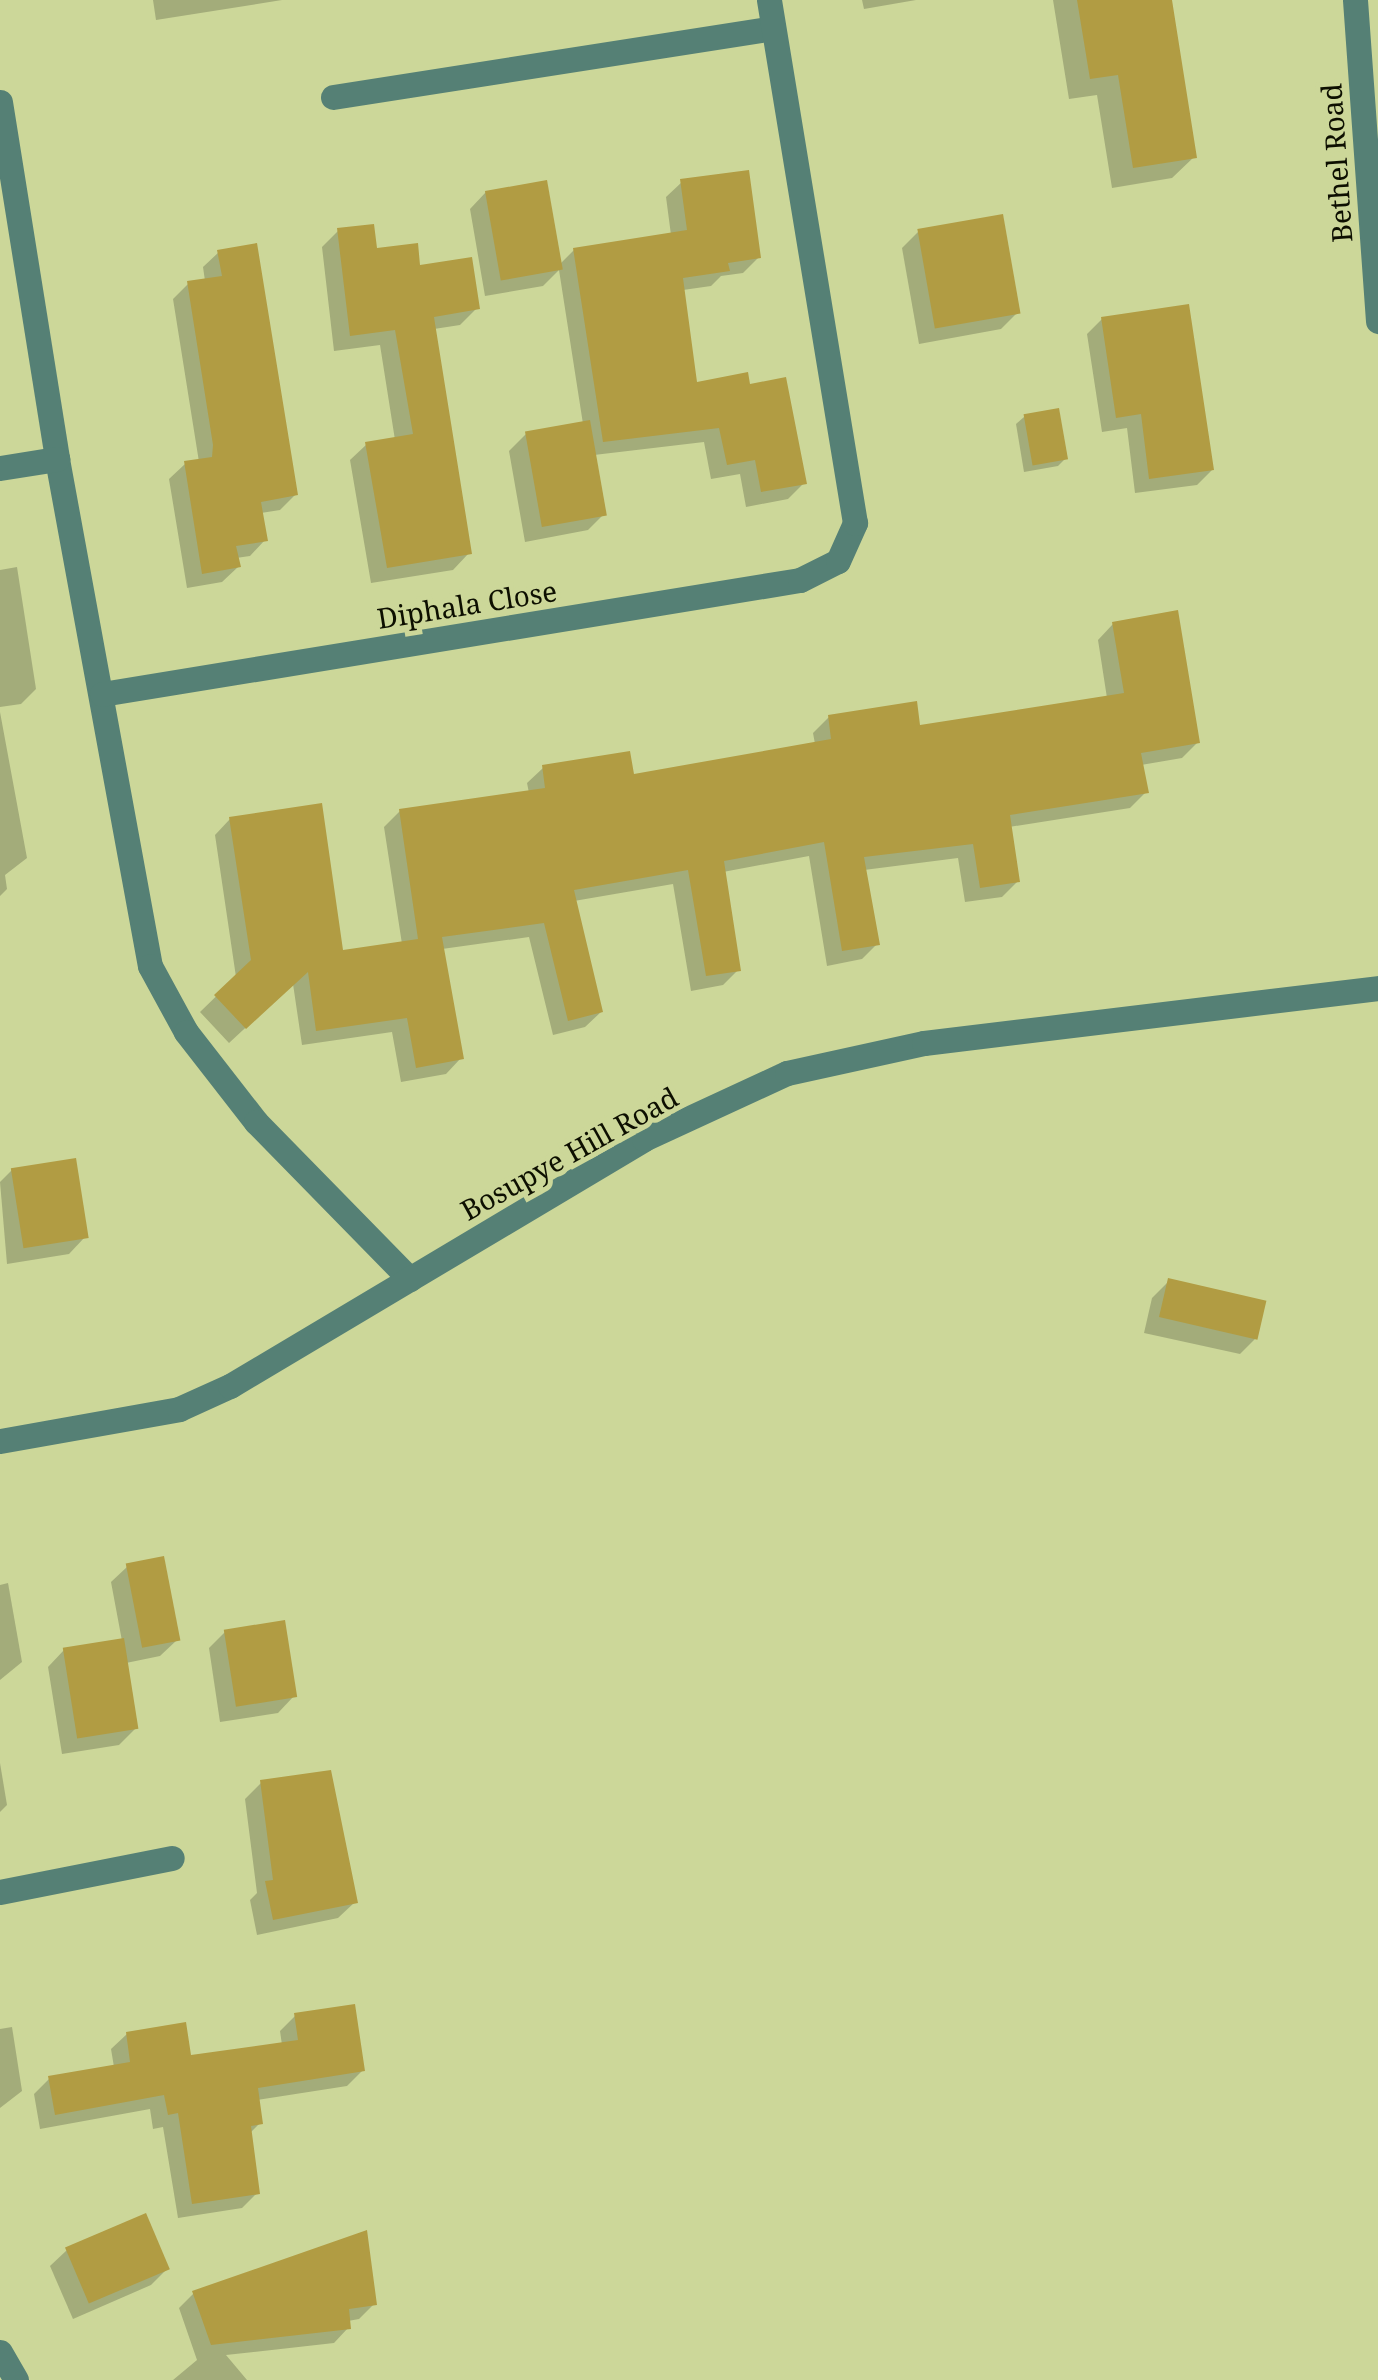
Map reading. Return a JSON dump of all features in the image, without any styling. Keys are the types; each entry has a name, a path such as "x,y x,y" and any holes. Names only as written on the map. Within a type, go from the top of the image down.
{"street":[{"path":"333,97 773,28 769,0"},
{"name":"Bethel Road","path":"1355,0 1378,321"},
{"name":"Diphala Close","path":"102,694 800,580 838,561 855,523 773,28"},
{"path":"0,102 56,459 150,966 186,1032 256,1122 410,1279"},
{"path":"0,468 56,459"},
{"name":"Bosupye Hill Road","path":"0,1441 179,1409 230,1386 644,1139 787,1073 924,1043 1378,988"},
{"path":"0,1892 172,1858"},
{"path":"0,2352 16,2380"}],"building":[{"path":"1077,0 1172,0 1197,158 1133,168 1118,75 1090,79"},
{"path":"749,170 761,258 728,263 730,271 683,278 697,382 748,372 750,384 786,377 807,484 761,492 755,460 727,465 719,428 603,442 573,248 687,230 680,179"},
{"path":"547,180 563,270 501,281 485,191"},
{"path":"1003,214 1021,313 935,329 917,229"},
{"path":"374,224 377,248 418,243 420,265 472,257 480,309 434,317 472,554 387,568 365,442 413,434 395,330 350,336 337,228"},
{"path":"257,243 298,495 261,502 268,541 236,546 241,567 202,574 184,461 212,457 213,445 187,281 222,276 217,250"},
{"path":"1189,304 1214,470 1149,479 1141,414 1116,418 1101,317"},
{"path":"1059,408 1068,459 1033,465 1024,414"},
{"path":"590,420 607,516 542,527 525,431"},
{"path":"1178,610 1200,743 1141,753 1149,793 1010,815 1020,882 980,888 973,844 864,857 880,945 842,951 824,842 724,861 741,971 706,976 688,870 574,890 603,1012 568,1021 544,923 442,937 464,1059 416,1068 407,1018 316,1031 308,972 246,1029 214,995 251,960 229,817 322,803 343,950 418,939 399,809 545,788 542,765 630,751 634,774 831,739 828,715 917,701 920,725 1124,693 1112,622"},
{"path":"76,1158 89,1238 23,1248 11,1168"},
{"path":"1168,1278 1266,1301 1257,1340 1159,1317"},
{"path":"164,1556 180,1640 142,1648 126,1563"},
{"path":"285,1620 297,1697 236,1707 224,1630"},
{"path":"124,1638 138,1729 77,1739 63,1648"},
{"path":"331,1770 358,1903 273,1920 265,1881 273,1880 260,1780"},
{"path":"355,2004 365,2071 258,2088 263,2124 251,2126 260,2194 192,2204 178,2113 168,2115 164,2095 55,2115 48,2076 130,2062 126,2032 186,2022 191,2055 298,2040 294,2013"},
{"path":"146,2213 170,2269 89,2304 65,2247"},
{"path":"367,2230 377,2305 349,2309 351,2329 211,2345 192,2291"}]}
